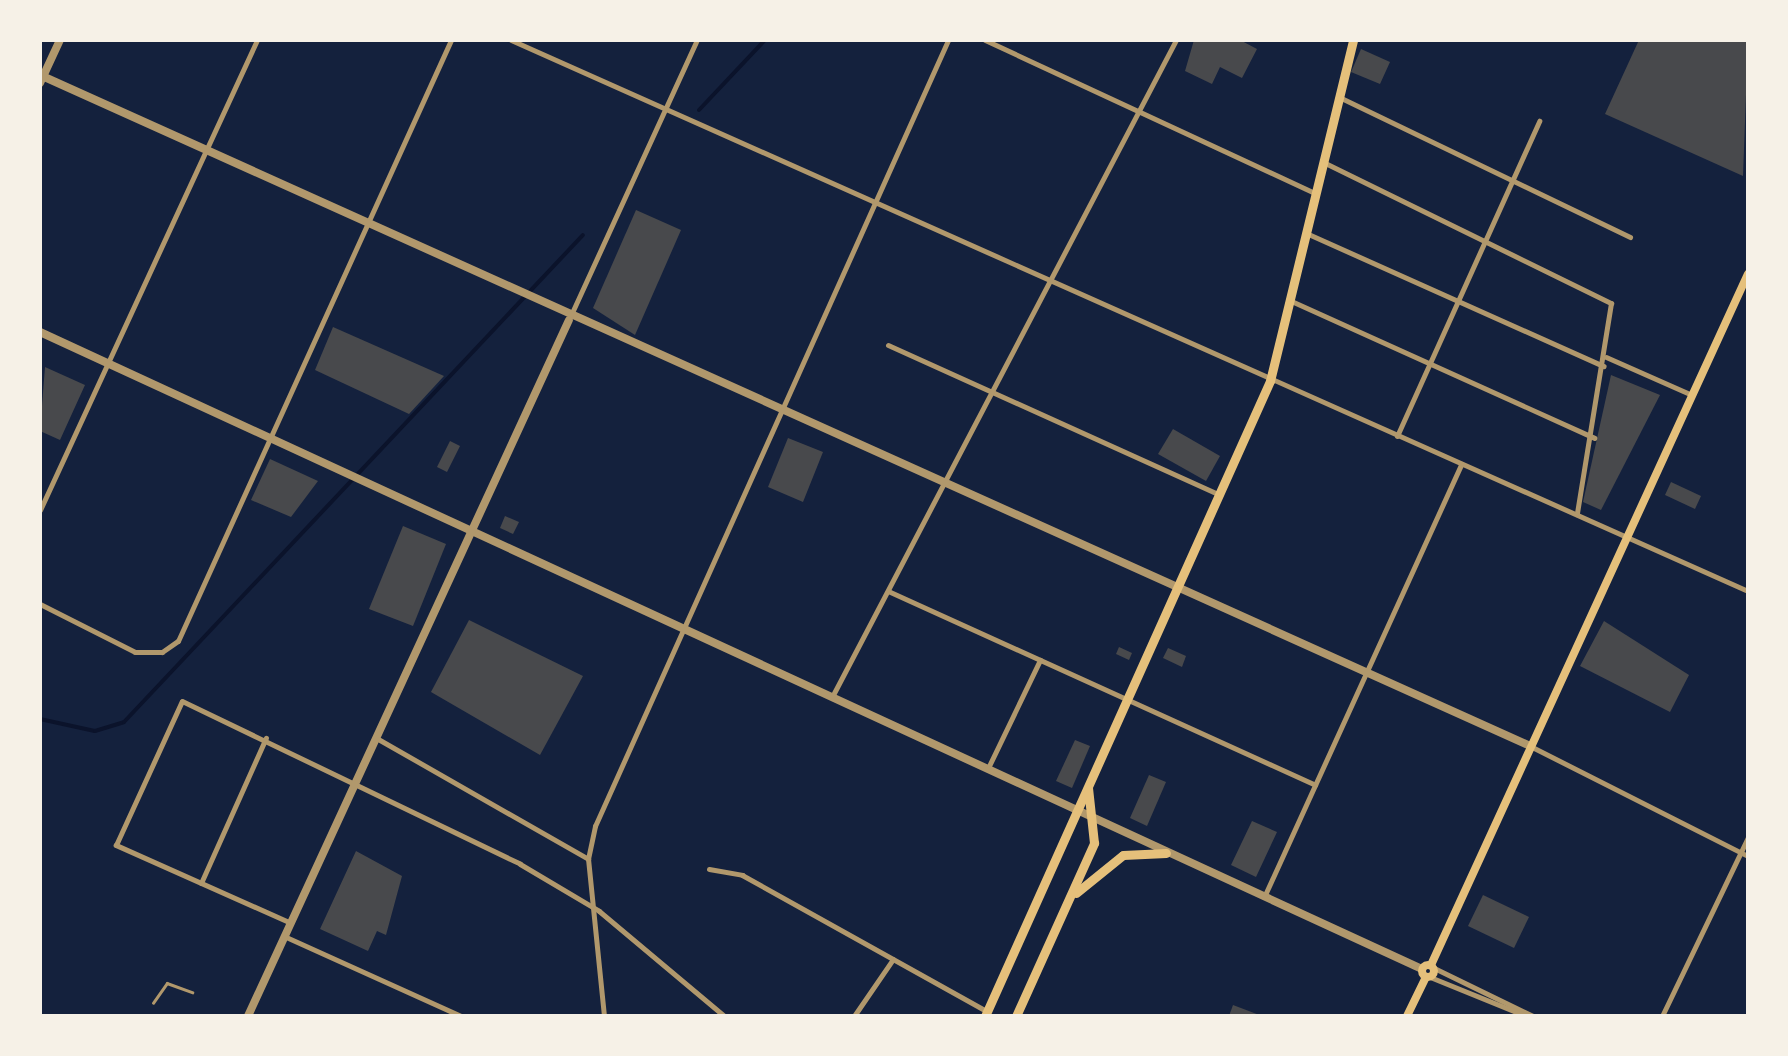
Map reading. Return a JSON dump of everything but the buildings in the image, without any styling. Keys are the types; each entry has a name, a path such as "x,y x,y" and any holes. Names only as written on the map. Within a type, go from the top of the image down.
{"main road":[{"path":"987,1014 1222,496 1270,381 1352,40"},
{"path":"1407,1016 1748,274"},
{"path":"1016,1016 1094,842 1088,786"},
{"path":"1070,899 1123,855 1166,853"}],"street":[{"path":"60,40 41,78 786,418 944,484 1530,746 1744,854"},
{"path":"40,510 257,40"},
{"path":"40,604 149,655 178,640 451,40"},
{"path":"511,40 1748,592"},
{"path":"248,1016 697,40"},
{"path":"604,1016 599,911 588,859 595,826 786,418 948,40"},
{"path":"985,40 1316,193"},
{"path":"834,693 1176,40"},
{"path":"1339,97 1630,236"},
{"path":"1397,436 1539,121"},
{"path":"1323,162 1611,303 1594,438 1576,514"},
{"path":"1306,233 1605,366"},
{"path":"1290,300 1594,438"},
{"path":"40,332 472,532 834,693 1166,853 1530,1016"},
{"path":"888,345 993,389 1222,496"},
{"path":"1606,357 1692,395"},
{"path":"1264,897 1461,464"},
{"path":"888,591 1316,784"},
{"path":"988,768 1040,660"},
{"path":"291,923 116,845 158,746 182,701 358,779 599,911 724,1016"},
{"path":"201,883 266,738"},
{"path":"376,738 588,859"},
{"path":"1662,1016 1744,854 1748,836"},
{"path":"709,869 742,876 987,1014"},
{"path":"284,937 461,1016"},
{"path":"854,1016 893,959"}],"lane":[{"path":"154,1003 167,982 192,992"}],"waterway":[{"path":"699,110 765,40"},
{"path":"40,719 95,731 124,722 583,235"}]}
